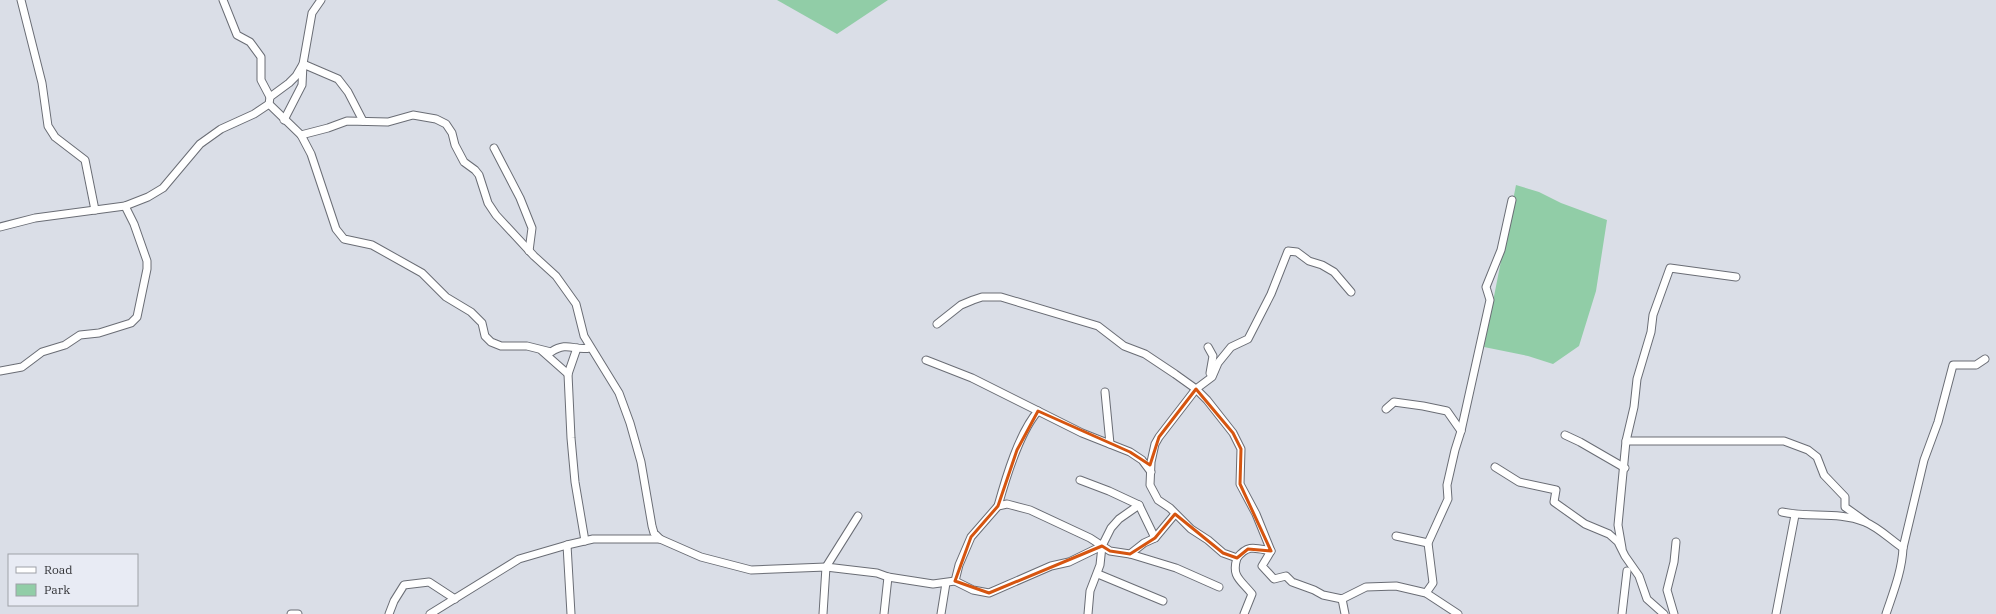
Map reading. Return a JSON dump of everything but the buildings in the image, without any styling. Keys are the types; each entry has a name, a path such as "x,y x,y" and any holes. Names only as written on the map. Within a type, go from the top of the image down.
{"street":[{"path":"21,0 42,83 48,126 55,137 85,160 95,210"},
{"path":"223,0 238,35 250,42 261,57 261,80 270,100 284,120 301,135 311,154 336,229 344,239 372,245 422,273 446,297 471,312 482,323 486,336 491,342 501,346 527,346 542,351 551,352 561,346 590,348"},
{"path":"284,120 302,85 303,64 312,13 322,0"},
{"path":"0,227 34,218 125,206 148,198 163,188 200,144 221,129 254,114 292,80 303,64"},
{"path":"303,64 338,79 348,92 363,121"},
{"path":"301,135 347,121 388,122 413,115 436,119 446,124 452,133 455,145 464,162 479,175 488,203 496,215 567,289 576,304 580,323 590,348 606,369 625,408 640,455 652,526 654,533 660,539 701,557 751,570 826,567 877,573 888,577 932,584 955,581 973,590 988,593 1051,566 1069,562 1102,546"},
{"path":"494,148 520,198 532,228 529,250"},
{"path":"1426,593 1433,583 1428,543 1448,499 1447,485 1461,431 1490,300 1486,287 1501,250 1512,200"},
{"path":"0,371 22,367 42,352 65,345 80,334 99,333 131,323 137,317 147,269 147,261 134,224 125,206"},
{"path":"1237,558 1223,552 1191,529 1158,500 1150,485 1151,462 1155,444 1163,430 1196,389 1212,377 1218,363 1232,347 1248,339 1271,294 1288,251 1297,252 1309,261 1322,265 1334,272 1351,292"},
{"path":"1622,548 1618,525 1626,441 1634,407 1637,379 1651,332 1653,315 1670,268 1736,277"},
{"path":"937,324 960,306 972,300 992,296 1008,299 1098,326 1124,346 1149,356 1196,389 1233,433 1241,449 1240,484 1256,514 1271,551"},
{"path":"1208,347 1213,356 1210,371 1212,377"},
{"path":"576,348 568,374 574,474 585,541"},
{"path":"542,351 568,374"},
{"path":"1886,614 1897,580 1924,460 1938,422 1953,365 1976,365 1985,359"},
{"path":"926,360 972,378 1082,433 1130,452 1142,460 1151,472"},
{"path":"1105,392 1110,444"},
{"path":"1386,409 1394,402 1442,409 1453,417 1461,431"},
{"path":"955,581 959,565 971,537 998,506 1005,481 1017,450 1033,417 1038,411"},
{"path":"1565,435 1580,442 1624,468"},
{"path":"1626,441 1784,441 1808,450 1816,457 1824,475 1845,497 1845,507 1903,548"},
{"path":"1495,467 1519,482 1556,490 1554,502 1585,524 1609,534 1618,542 1639,576 1647,599 1664,614"},
{"path":"1080,480 1109,490 1139,505 1155,538"},
{"path":"998,506 1007,504 1030,510 1090,538 1110,551 1130,554 1176,568 1219,587"},
{"path":"1088,614 1090,591 1098,574 1102,546 1111,528 1119,519 1139,505"},
{"path":"1782,512 1796,515 1841,516 1866,522"},
{"path":"1130,554 1144,543 1155,538 1175,514"},
{"path":"1776,614 1796,515"},
{"path":"824,614 826,567 858,516"},
{"path":"1396,536 1428,543"},
{"path":"430,614 519,559 567,545 606,538 660,539"},
{"path":"1674,614 1667,590 1674,562 1676,542"},
{"path":"567,545 571,614"},
{"path":"1244,614 1252,594 1236,575 1234,568 1237,558 1243,550 1271,551"},
{"path":"1271,551 1262,566 1274,579 1286,576 1292,582 1314,590 1323,596 1342,599 1366,587 1396,586 1426,593 1458,614"},
{"path":"1622,614 1627,571"},
{"path":"1098,574 1162,601"},
{"path":"884,614 888,577"},
{"path":"389,614 394,601 404,585 429,582 455,599"},
{"path":"941,614 946,583"},
{"path":"1342,599 1345,614"},
{"path":"291,614 298,614"}],"highlighted area":[{"path":"1196,389 1233,433 1241,449 1240,484 1271,551 1248,549 1237,558 1223,553 1175,514 1155,538 1130,554 1110,551 1102,546 989,593 955,581 971,537 998,506 1017,450 1038,411 1130,452 1150,465 1159,437"}],"green space":[{"path":"777,0 888,0 837,34"},
{"path":"1516,185 1539,192 1561,203 1607,220 1596,291 1579,346 1553,364 1528,356 1484,347"}]}
